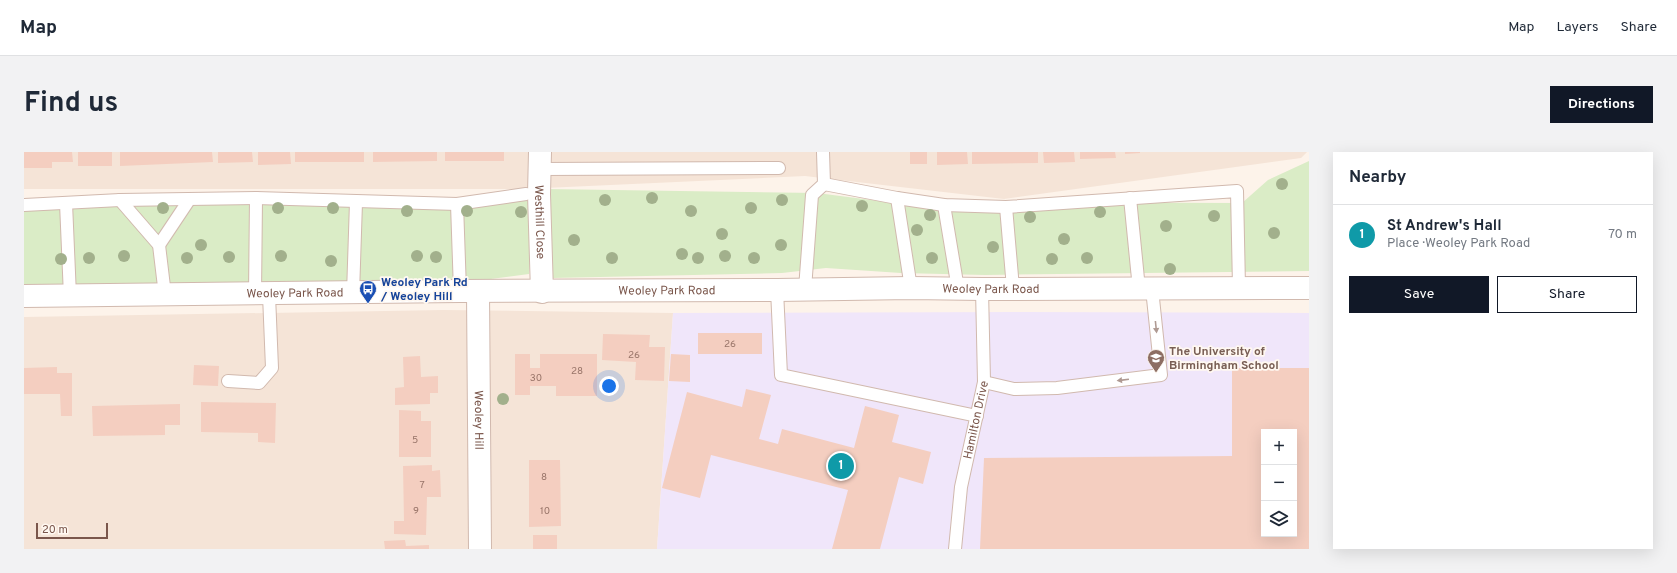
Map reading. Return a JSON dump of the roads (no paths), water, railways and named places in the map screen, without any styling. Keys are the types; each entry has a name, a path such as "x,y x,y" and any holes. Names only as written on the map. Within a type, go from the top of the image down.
{"street":[{"name":"Westhill Close","path":"540,161 539,194 542,292"},
{"name":"Weoley Park Road","path":"24,296 911,288 1309,288"},
{"name":"Weoley Hill","path":"469,292 480,549"}],"lane":[{"path":"805,289 812,195 824,184 823,152"},
{"path":"540,161 779,168"},
{"path":"824,184 897,198 944,205 1006,207 1237,191 1239,287"},
{"path":"24,205 120,200 256,198 457,204 526,194"},
{"path":"228,381 259,383 272,368 262,295 256,198"},
{"path":"897,198 911,288"},
{"path":"984,382 1014,389 1057,388 1161,375 1130,198"},
{"path":"120,200 159,245 165,295"},
{"path":"159,245 189,200"},
{"path":"352,294 356,202"},
{"path":"66,203 70,296"},
{"path":"457,204 469,292"},
{"path":"944,205 958,289"},
{"path":"1006,207 1013,288"},
{"name":"Hamilton Drive","path":"955,549 961,487 984,382 982,289"},
{"path":"777,290 781,375 977,416"}],"place":[{"name":"Weoley Park Rd / Weoley Hill","path":"368,304"},
{"name":"The University of Birmingham School","path":"1156,373"},
{"name":"St Andrew's Hall","path":"841,466"}]}
